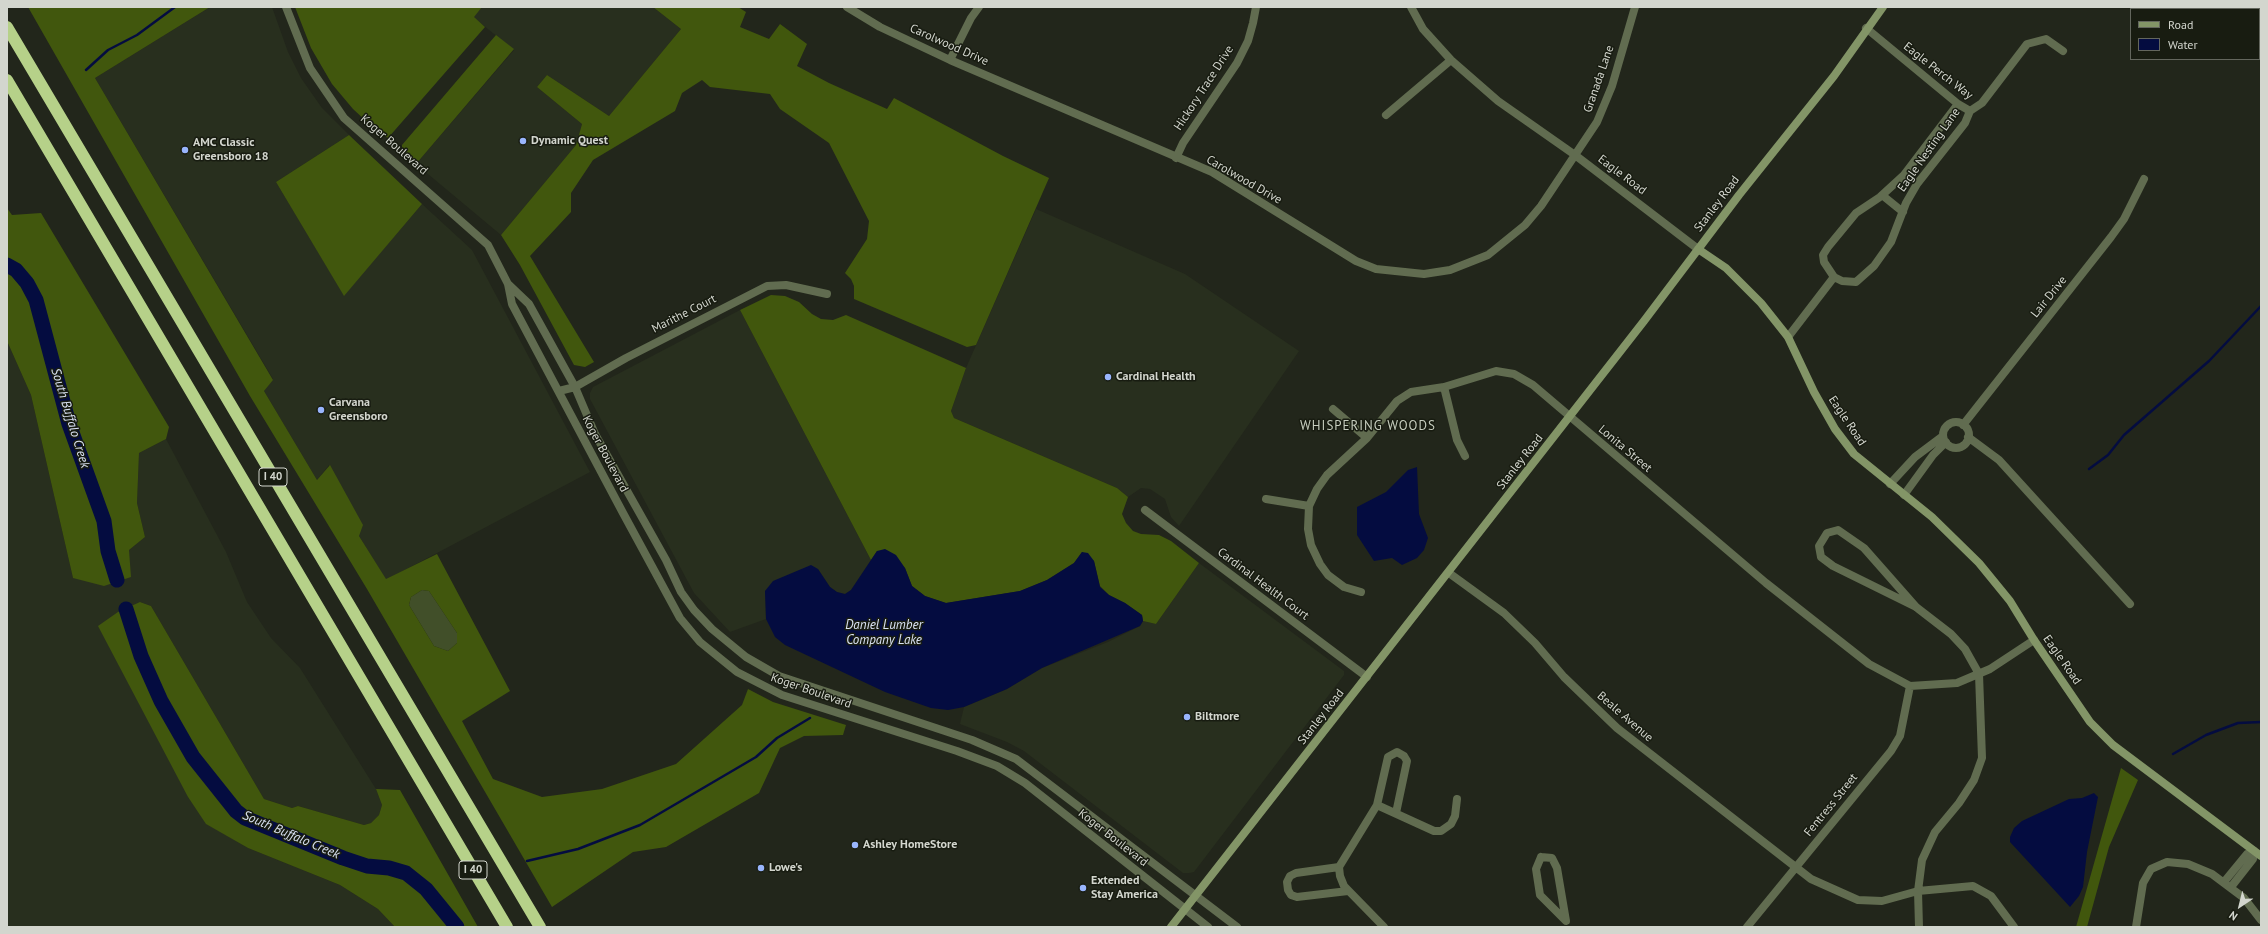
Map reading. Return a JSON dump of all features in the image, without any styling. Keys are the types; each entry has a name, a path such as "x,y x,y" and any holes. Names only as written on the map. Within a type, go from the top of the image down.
{"highway":[{"name":"I 40","path":"7,26 540,927"},
{"name":"I 40","path":"7,80 507,927"}],"street":[{"name":"Koger Boulevard","path":"286,7 310,68 344,118 488,245 508,284 512,304 680,618 700,642 716,656 748,679 782,695 958,751 997,766 1025,783 1208,927"},
{"name":"Carolwood Drive","path":"847,7 880,27 950,60 1176,158 1212,172 1356,261 1376,269 1424,274 1450,270 1488,255 1504,244 1525,225 1541,206 1575,155"},
{"path":"950,60 971,18 979,7"},
{"name":"Hickory Trace Drive","path":"1176,158 1183,143 1237,62 1250,35 1256,7"},
{"name":"Eagle Road","path":"1411,7 1423,29 1451,60 1498,101 1575,155 1698,249 1726,268 1761,303 1788,337 1814,392 1835,429 1854,454 1932,518 1979,563 2010,600 2034,640 2090,722 2113,745 2258,854"},
{"name":"Granada Lane","path":"1575,155 1597,122 1612,86 1634,7"},
{"name":"Stanley Road","path":"1171,927 1195,894 1449,573 1698,249 1834,76 1882,7"},
{"name":"Eagle Perch Way","path":"1866,28 1958,104 1970,111 1982,103 2027,44 2046,39 2063,51"},
{"path":"1386,116 1451,60"},
{"name":"Eagle Nesting Lane","path":"1958,104 1904,175 1882,195 1847,221 1823,255 1824,262 1834,277 1842,281 1854,282 1866,275 1891,242 1903,212 1917,184 1965,123 1970,111"},
{"name":"Lair Drive","path":"1963,424 2112,237 2124,219 2144,179"},
{"path":"1882,195 1903,212"},
{"path":"1788,337 1834,277"},
{"name":"Koger Boulevard","path":"508,284 529,304 575,387 596,434 666,560 681,592 694,610 727,643 779,676 972,740 1016,759 1237,927"},
{"name":"Marithe Court","path":"559,391 575,387 626,358 767,286 786,285 827,294"},
{"name":"Lonita Street","path":"1361,592 1344,587 1328,575 1320,564 1311,545 1308,529 1309,506 1327,474 1367,438 1397,401 1411,392 1444,388 1496,371 1514,374 1533,385 1569,418 1766,583 1869,664 1910,686"},
{"path":"1444,388 1457,440 1465,456"},
{"path":"1332,409 1367,438"},
{"path":"1904,495 1944,439 1948,425 1956,422 1963,424 1968,430 1968,437 1964,444 1957,447 1944,439"},
{"path":"1968,437 1998,460 2130,604"},
{"path":"1890,484 1916,457 1944,439"},
{"path":"1266,499 1309,506"},
{"name":"Cardinal Health Court","path":"1145,510 1367,677"},
{"path":"1916,607 1833,566 1821,557 1819,546 1827,533 1838,530 1864,548 1916,607 1951,634 1965,649 1979,674 1982,758 1974,780 1959,803 1934,832 1922,860 1918,891 1919,927"},
{"name":"Beale Avenue","path":"1449,573 1509,618 1535,642 1564,677 1616,728 1811,879 1858,900 1882,900 1918,891 1973,886 1991,896 2014,927"},
{"path":"1910,686 1957,683 1990,670 2034,640"},
{"name":"Fentress Street","path":"1747,927 1891,751 1900,736 1910,686"},
{"path":"1384,927 1348,891 1340,876 1339,867 1377,805 1388,757 1397,752 1404,756 1407,760 1406,773 1396,813"},
{"path":"1377,805 1434,831 1441,831 1451,824 1455,816 1457,799"},
{"path":"2228,885 2247,854 2258,854"},
{"path":"1566,921 1557,868 1552,858 1541,857 1536,868 1540,895 1566,921 1573,927"},
{"path":"2136,927 2143,883 2151,869 2167,862 2188,864 2212,874 2244,898 2261,920"},
{"path":"1339,867 1290,876 1287,882 1288,890 1291,895 1297,897 1348,891"},
{"path":"2256,927 2261,925"}],"shaded area":[{"path":"210,7 272,7 288,52 301,78 322,108 349,135 276,182 344,295 422,204 472,250 590,472 386,580 359,536 329,465 317,480 264,391 273,379 95,78"},
{"path":"482,7 653,7 681,29 609,116 547,75 537,87 582,124 576,145 501,235 416,164 514,50 473,17"},
{"path":"1036,209 1185,274 1299,351 1179,526 1171,517 1165,499 1150,489 1141,488 1128,497 1117,488 954,418 951,411 966,368"},
{"path":"740,310 871,560 851,590 845,594 837,592 830,587 818,569 765,591 766,619 730,632 694,593 590,399 590,393 593,387"},
{"path":"7,341 31,395 73,578 129,550 145,537 137,503 139,453 166,439 226,552 247,602 271,638 300,668 376,789 382,805 379,815 371,823 364,825 298,806 292,808 264,799 151,606 140,602 188,797 207,824 248,848 340,885 378,909 395,927 7,927"},
{"path":"1199,563 1344,671 1344,675 1194,872 1183,873 1024,751 1007,742 960,724 964,707 1007,689 1042,668 1108,642 1140,626 1143,621 1156,624"}],"green space":[{"path":"28,7 210,7 95,78 273,380 264,391 317,480 330,465 363,525 359,536 386,579 437,554 510,691 462,721 493,779 542,797 602,789 676,764 742,705 748,689 773,702 846,725 843,735 804,736 780,748 759,793 666,847 633,852 552,907 367,589 250,396","holes":["422,590 429,591 457,633 457,643 448,651 434,646 409,605 411,597"]},
{"path":"295,7 482,7 474,17 485,27 388,138 379,133 353,109 332,84 311,48"},
{"path":"653,7 738,7 746,12 740,27 769,39 780,24 807,44 797,66 829,83 887,109 894,98 1003,156 1049,178 976,345 967,347 854,299 854,286 851,279 845,273 867,239 869,221 829,143 780,109 770,94 710,87 702,80 682,93 675,111 593,160 571,193 571,212 530,256 594,362 585,367 574,365 520,265 501,235 576,145 582,124 537,87 547,75 609,116 681,29"},
{"path":"496,35 514,49 416,164 402,151 402,145"},
{"path":"349,135 422,204 344,296 276,182"},
{"path":"7,208 12,215 41,213 169,427 166,439 139,453 137,503 145,537 129,550 131,577 104,586 73,578 31,395 7,341"},
{"path":"771,295 785,296 799,302 812,314 821,319 833,320 846,315 966,368 951,411 954,418 1117,488 1128,497 1122,514 1126,523 1133,531 1141,534 1159,535 1171,541 1199,563 1156,624 1143,621 1142,615 1125,603 1109,595 1100,586 1094,561 1082,552 1074,563 1047,580 1020,591 946,603 925,596 912,586 905,568 877,551 871,560 740,310"},
{"path":"422,590 429,591 457,633 457,643 448,651 434,646 409,605 411,597"},
{"path":"140,602 151,606 264,799 292,808 298,806 364,825 371,823 379,815 382,805 376,789 400,790 478,927 395,927 378,909 340,885 248,848 206,824 188,797 98,626 118,612"},
{"path":"2121,768 2138,780 2109,847 2087,927 2076,927"}],"water":[{"path":"1417,467 1419,514 1428,538 1424,550 1417,558 1402,565 1392,558 1374,561 1357,535 1357,507 1386,492 1408,470"},
{"name":"Daniel Lumber Company Lake","path":"885,549 896,555 905,568 912,586 925,596 946,603 1020,591 1047,580 1074,563 1082,552 1088,553 1094,561 1100,587 1109,595 1125,603 1142,615 1143,621 1140,626 1042,668 1007,689 964,707 948,710 931,708 885,692 785,645 775,637 766,619 765,591 773,581 811,565 818,569 830,587 837,592 845,594 851,590 877,551"},
{"path":"2094,793 2098,797 2087,852 2083,887 2079,896 2070,907 2010,842 2010,837 2014,828 2022,821 2069,799 2082,798"}],"waterway":[{"path":"86,70 108,50 137,35 175,7"},
{"name":"South Buffalo Creek","path":"7,265 16,270 27,283 36,300 69,424 104,521 108,551 117,580"},
{"path":"2089,469 2108,455 2124,435 2209,361 2261,306"},
{"name":"South Buffalo Creek","path":"126,609 141,656 161,701 193,757 236,811 245,818 343,858 367,866 389,868 406,873 426,889 457,927"},
{"path":"527,861 578,849 640,825 756,757 777,738 810,718"},
{"path":"2173,754 2206,735 2238,723 2261,722"}],"place":[{"name":"Dynamic Quest","path":"523,141"},
{"name":"AMC Classic Greensboro 18","path":"185,150"},
{"name":"Cardinal Health","path":"1108,377"},
{"name":"Carvana Greensboro","path":"321,410"},
{"name":"Biltmore","path":"1187,717"},
{"name":"Ashley HomeStore","path":"855,845"},
{"name":"Lowe's","path":"761,868"},
{"name":"Extended Stay America","path":"1083,888"}],"district":[{"name":"WHISPERING WOODS","path":"1368,426"}]}
